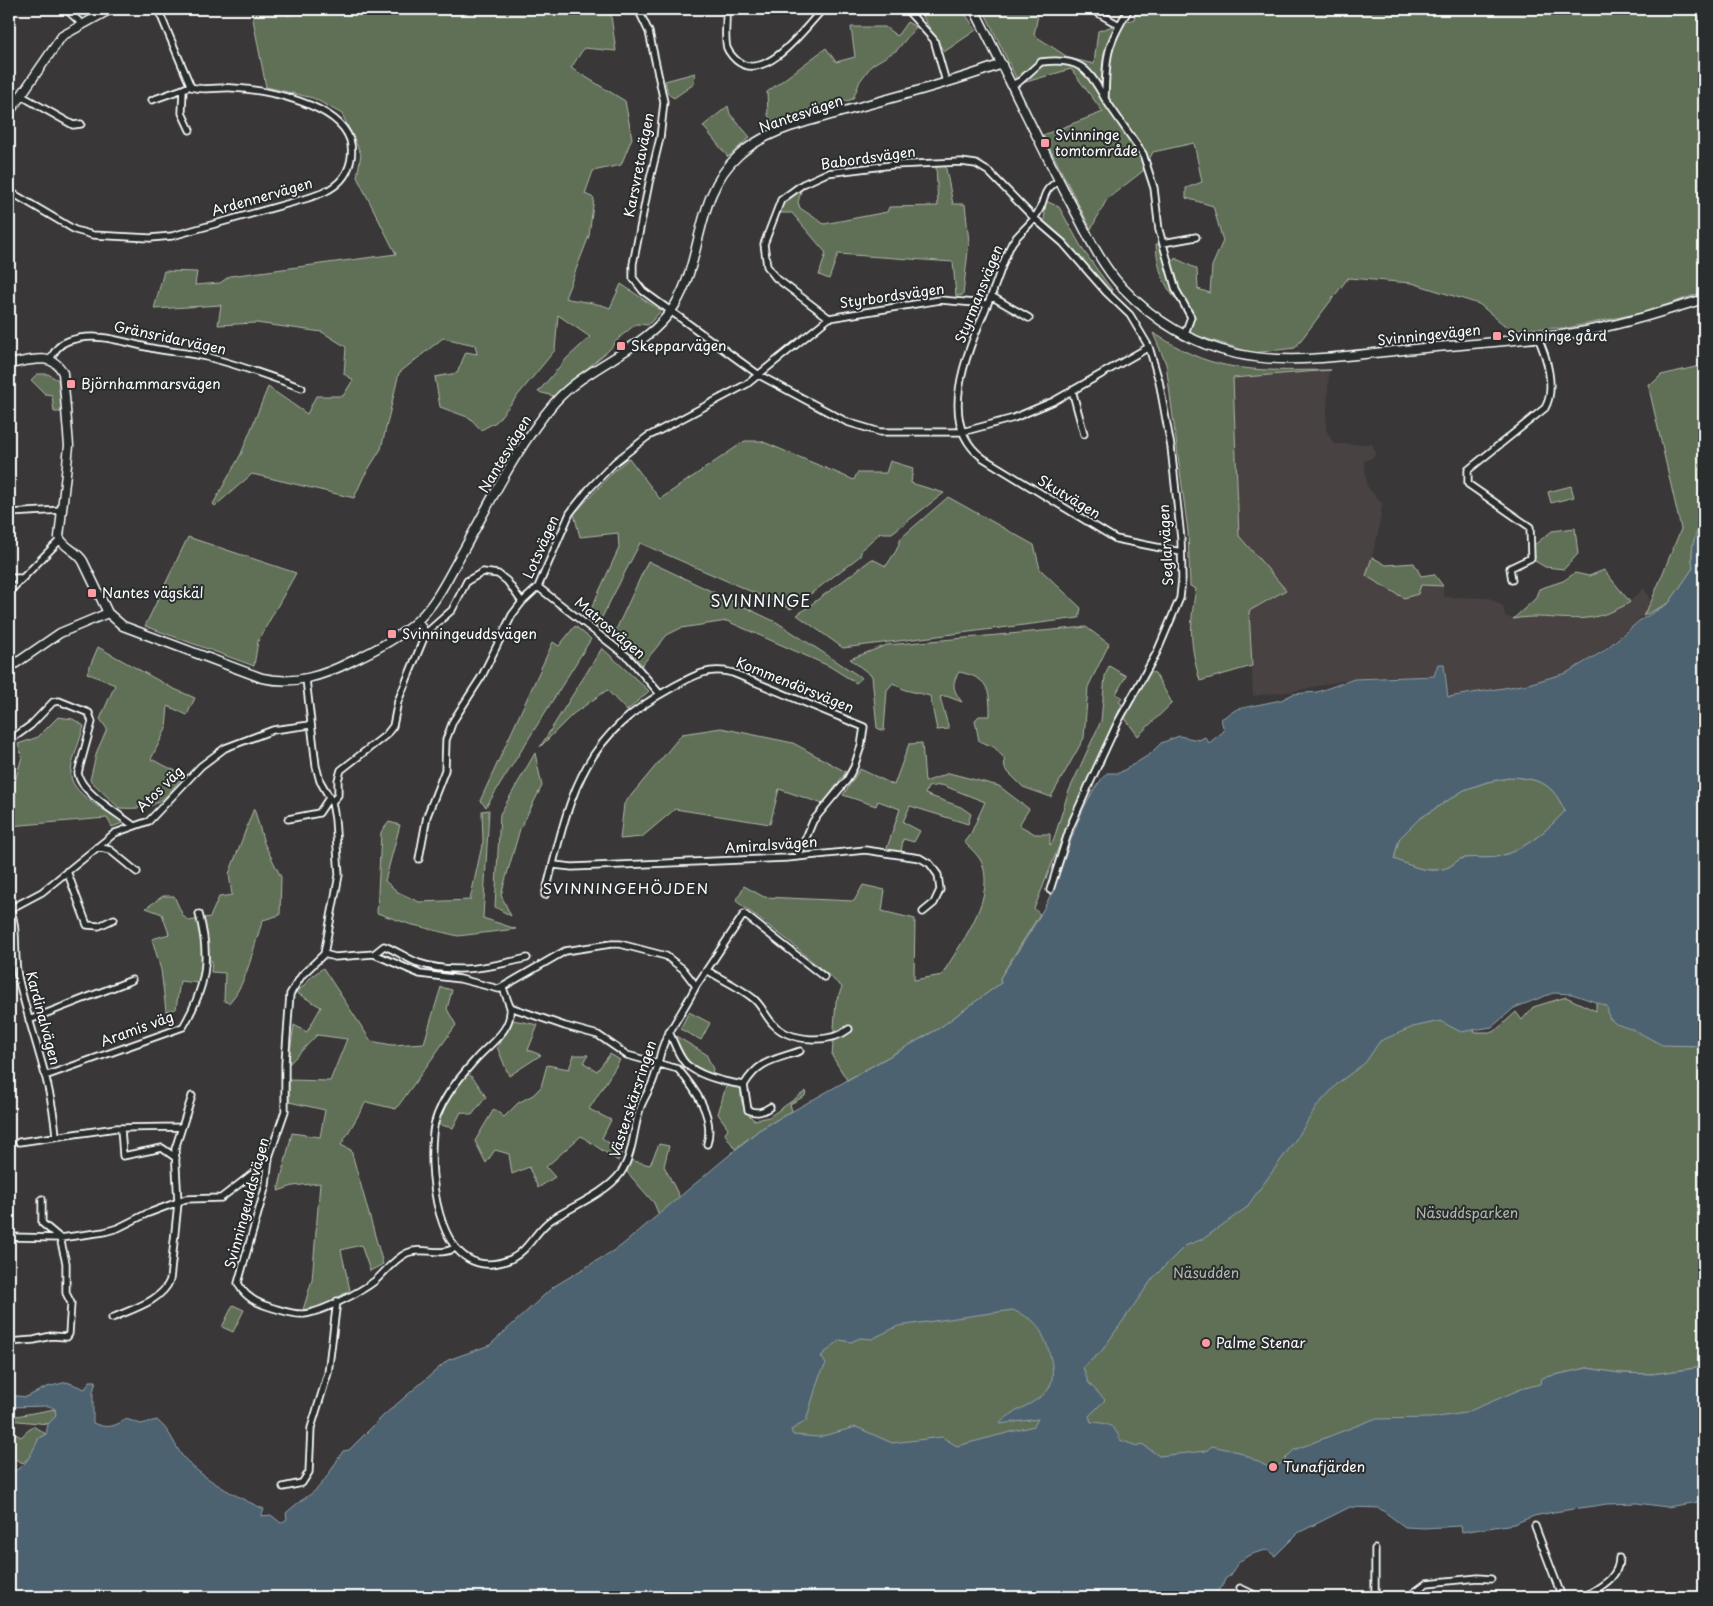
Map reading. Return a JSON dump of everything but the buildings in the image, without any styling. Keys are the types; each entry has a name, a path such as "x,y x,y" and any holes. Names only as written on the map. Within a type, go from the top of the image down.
{"street":[{"path":"66,9 82,24"},
{"path":"9,113 58,40 82,24 111,9"},
{"path":"158,9 190,86"},
{"name":"Karsvretavägen","path":"638,9 650,32 664,102 660,138 648,183 633,264 633,278 643,291 670,312"},
{"path":"726,9 727,48 739,62 747,66 757,66 787,49 823,9"},
{"path":"906,9 927,31 937,46 946,82"},
{"name":"Svinningevägen","path":"974,9 1095,250 1112,275 1144,308 1184,336 1225,351 1282,360 1593,329 1704,299"},
{"path":"1091,9 1118,25"},
{"path":"1105,99 1106,59 1118,25 1129,9"},
{"path":"1012,85 1020,81 1041,62 1069,61 1079,64 1096,81 1105,99 1143,154 1154,188 1163,243 1176,290 1191,318 1184,336"},
{"name":"Nantesvägen","path":"108,613 124,626 262,678 284,681 306,679 335,669 378,648 418,620 446,582 524,443 542,417 575,384 646,337 670,312 684,285 711,194 726,168 738,155 760,140 794,126 1002,64"},
{"name":"Ardennervägen","path":"9,191 82,232 157,238 308,198 328,190 345,174 351,156 349,139 343,128 325,113 300,102 257,91 190,86 152,100"},
{"path":"183,89 182,113 190,130"},
{"path":"20,95 73,125 81,124"},
{"name":"Babordsvägen","path":"829,318 776,278 764,259 766,237 779,203 790,192 811,180 834,172 892,165 940,162 972,163 990,173 1034,218"},
{"name":"Styrmansvägen","path":"962,432 959,396 961,376 987,304 1013,243 1034,218 1045,192 1059,181"},
{"name":"Seglarvägen","path":"1034,218 1063,243 1106,292 1130,315 1140,329 1148,347 1160,381 1168,429 1181,552 1182,588 1177,607 1157,652 1118,722 1092,776 1070,827 1050,890"},
{"path":"1163,243 1196,237"},
{"path":"991,296 1030,318"},
{"name":"Styrbordsvägen","path":"829,318 940,300 987,304"},
{"path":"670,312 759,375 823,410 869,430 889,432 962,432 1014,418 1042,407 1148,347"},
{"name":"Lotsvägen","path":"419,859 427,816 445,770 449,728 479,681 507,624 522,602 538,587 570,513 589,489 615,462 647,438 736,391 759,375 829,318"},
{"path":"1512,580 1510,568 1531,558 1530,527 1468,484 1468,470 1545,408 1550,399 1551,389 1544,355 1537,336"},
{"name":"Gränsridarvägen","path":"50,360 58,347 68,341 85,337 111,338 176,353 208,357 242,366 302,388"},
{"path":"9,364 50,360 62,369 65,381 69,446 60,540 9,592"},
{"path":"1072,390 1084,434"},
{"name":"Skutvägen","path":"962,432 967,443 978,454 1105,534 1133,544 1181,552"},
{"path":"9,513 62,510"},
{"path":"9,668 60,633 108,613 83,561 60,540"},
{"path":"288,819 319,813 330,800 338,795 338,780 341,770 386,735 393,726 398,701 426,633 452,610 467,581 483,572 493,572 504,578 522,602"},
{"path":"9,578 22,578"},
{"name":"Matrosvägen","path":"538,587 629,658 660,694"},
{"path":"418,620 426,633"},
{"name":"Kommendörsvägen","path":"546,895 568,810 590,758 613,731 660,694 702,672 721,669 864,727 861,746 854,767 847,780 813,821 798,857"},
{"path":"306,679 310,725 318,775 330,800 335,818 339,874 324,954 334,957 374,954 420,974 460,979 496,989 503,988 565,951 620,944 666,956 683,969 696,986"},
{"path":"9,741 31,725 53,702 59,701 89,714 92,722 78,773 80,781 87,790 134,826"},
{"name":"Atos väg","path":"10,907 42,892 115,833 149,821 200,766 225,748 272,730 310,725"},
{"path":"97,847 110,850 137,872"},
{"name":"Amiralsvägen","path":"554,865 572,867 798,857 865,850 924,859 936,871 940,890 936,899 923,912"},
{"path":"67,871 87,925 99,926 114,919"},
{"name":"Kardinalvägen","path":"10,907 18,976 54,1105 56,1136"},
{"name":"Aramis väg","path":"45,1076 184,1027 197,1002 205,973 205,935 199,914"},
{"name":"Västerskärsringen","path":"455,1248 464,1258 479,1264 491,1264 511,1259 520,1253 545,1224 616,1179 626,1163 641,1108 654,1079 669,1032 696,986 708,971 744,914 824,977"},
{"path":"374,954 384,946 417,962 468,970 527,958"},
{"name":"Svinningeuddsvägen","path":"324,954 302,974 290,994 285,1063 285,1110 268,1161 262,1202 238,1283 241,1290 266,1306 299,1314 320,1309 374,1282 405,1254 416,1250 444,1252 455,1248"},
{"path":"708,971 753,999 774,1025 794,1035 807,1038 822,1038 838,1035 849,1029"},
{"path":"29,1020 132,980"},
{"path":"455,1248 448,1234 436,1196 431,1158 434,1125 458,1080 499,1037 509,1017 510,1007 503,988"},
{"path":"510,1007 598,1035 627,1055 648,1062 658,1063 680,1072 708,1114 711,1131 707,1144"},
{"path":"669,1032 685,1063 708,1076 744,1085"},
{"path":"770,1107 764,1112 755,1113 748,1110 744,1085 752,1072 765,1061 800,1051"},
{"path":"112,1318 158,1297 165,1291 172,1272 178,1203 176,1144 181,1127 188,1114 192,1096"},
{"path":"19,1142 120,1128 181,1127"},
{"path":"120,1128 122,1156 162,1148 176,1158"},
{"path":"9,1237 60,1238 118,1228 146,1214 194,1198 221,1198 268,1161"},
{"path":"9,1342 34,1340 51,1336 67,1337 71,1303 66,1293 66,1263 60,1238 46,1228 42,1221 42,1199"},
{"path":"43,1238 46,1228"},
{"path":"283,1487 302,1483 309,1472 311,1428 328,1373 337,1301"},
{"path":"1535,1526 1562,1597"},
{"path":"1374,1549 1376,1597"},
{"path":"1584,1597 1608,1581 1619,1566 1619,1558"},
{"path":"1408,1597 1427,1583 1472,1578 1491,1579"},
{"path":"1240,1588 1259,1597"}],"shaded area":[{"path":"1329,371 1326,430 1334,444 1372,444 1376,454 1364,461 1367,486 1382,504 1378,534 1366,576 1405,598 1421,585 1443,586 1444,597 1489,598 1503,606 1505,616 1513,619 1528,616 1574,620 1626,605 1644,588 1651,602 1643,616 1600,652 1566,672 1528,684 1449,696 1445,664 1438,663 1434,675 1354,678 1295,691 1253,696 1249,611 1286,590 1239,536 1233,378"}],"green space":[{"path":"251,9 286,9 288,16 302,9 610,9 616,51 584,48 571,68 625,101 632,138 621,165 593,171 585,194 594,198 589,236 565,298 599,304 610,308 621,284 661,311 648,325 636,324 620,337 609,350 554,396 538,392 567,358 590,337 558,315 555,350 496,422 481,430 470,418 440,407 435,377 457,373 466,352 477,354 475,345 443,338 399,373 381,449 364,476 354,498 252,474 215,506 213,504 241,454 268,387 307,414 316,396 343,396 353,380 344,374 346,347 322,332 256,323 218,325 221,305 154,309 164,271 197,272 195,285 220,283 230,276 396,254 357,177 361,154 342,114 313,98 266,87"},
{"path":"918,9 962,9 976,30 944,52"},
{"path":"983,9 1043,9 1039,10 1034,35 1069,58 1094,64 1098,31 1134,19 1136,9 1704,9 1704,292 1645,312 1567,328 1509,329 1479,304 1412,283 1348,278 1295,348 1253,353 1188,333 1189,314 1165,283 1159,266 1156,244 1161,245 1169,269 1175,258 1197,269 1198,289 1210,293 1212,266 1223,241 1213,206 1186,198 1186,188 1202,182 1194,143 1153,152 1143,171 1107,199 1091,229 1043,135 1103,112 1071,69 1019,84"},
{"path":"907,22 916,27 897,50 872,65 860,81 853,99 772,122 768,115 767,92 826,48 836,62 855,57 851,27 885,27 897,36"},
{"path":"695,73 694,84 674,98 668,94 665,81"},
{"path":"728,106 730,114 750,137 728,157 703,126"},
{"path":"945,164 953,204 965,204 969,242 963,295 956,296 953,262 838,254 829,279 819,275 826,253 792,213 778,213 790,196 801,192 798,202 800,208 824,224 887,212 889,207 938,206 936,166"},
{"path":"1046,201 1059,207 1083,250 1112,290 1109,290 1044,221"},
{"path":"1153,333 1193,355 1226,365 1261,370 1331,370 1233,378 1239,536 1286,590 1249,611 1252,666 1200,681 1192,646 1192,614 1196,589 1190,586 1188,532 1166,364"},
{"path":"1704,365 1704,518 1694,542 1692,554 1693,568 1669,603 1643,616 1651,602 1681,529 1648,384 1653,383 1661,375"},
{"path":"37,374 48,374 58,380 66,412 54,412 52,395 45,394 31,380"},
{"path":"745,441 761,441 854,480 857,473 886,473 890,461 913,468 911,483 944,493 892,533 880,533 862,549 860,556 791,609 640,543 597,627 586,620 619,548 618,533 580,537 574,514 614,471 629,458 660,499"},
{"path":"1571,486 1574,497 1551,503 1548,492"},
{"path":"948,497 1034,545 1040,569 1081,608 1079,618 843,648 797,615 872,559 886,566 896,551 901,538"},
{"path":"1575,528 1578,554 1564,569 1545,567 1535,561 1534,545 1552,531"},
{"path":"188,537 296,573 258,641 254,666 145,626"},
{"path":"1372,557 1386,565 1414,563 1421,576 1434,574 1443,586 1421,585 1418,594 1404,598 1366,576"},
{"path":"648,561 778,623 862,678 856,683 829,666 727,621 681,628 667,635 642,665 614,634"},
{"path":"1604,570 1630,602 1600,616 1587,618 1526,617 1513,619 1535,599 1539,589 1563,581 1575,573 1589,576"},
{"path":"575,626 591,639 486,807 480,801 553,642 559,646"},
{"path":"1086,627 1109,644 1088,687 1084,738 1051,797 1023,787 1005,769 1004,758 994,747 979,741 975,720 979,716 990,716 988,691 982,681 969,674 959,672 954,687 962,702 946,696 940,697 949,729 937,730 930,696 905,690 893,683 887,690 884,731 877,728 872,676 850,659 887,645"},
{"path":"98,647 172,688 195,698 187,715 168,706 166,729 151,759 184,775 163,798 150,806 119,808 90,780 97,751 107,729 100,719 115,685 87,673"},
{"path":"602,648 649,691 627,711 607,690 573,714 540,747"},
{"path":"1109,666 1126,676 1116,694 1122,697 1119,702 1122,704 1069,821 1034,909 1040,914 1000,978 1001,983 938,1029 847,1080 832,1056 836,1001 842,987 790,942 736,901 744,886 764,897 854,901 863,885 885,890 882,911 915,919 914,980 942,975 973,923 984,894 985,880 982,862 964,842 971,833 985,802 942,785 928,787 925,794 961,807 971,814 968,824 910,806 903,822 920,831 914,842 903,839 901,853 886,851 900,809 878,801 876,806 843,795 860,769 894,785 909,744 922,743 925,782 949,773 999,786 1029,809 1019,825 1035,834 1050,834 1050,845 1053,842 1068,793 1101,721 1105,676"},
{"path":"1149,671 1155,673 1172,703 1138,736 1124,717"},
{"path":"58,717 73,719 84,726 71,771 76,787 100,808 125,822 112,827 107,818 9,826 9,786 14,784 22,757 18,744 38,737"},
{"path":"721,728 793,743 846,772 823,804 779,789 770,824 675,809 642,837 620,839 624,804 682,734"},
{"path":"535,753 542,786 520,829 501,895 511,916 495,907 500,814"},
{"path":"1514,777 1546,785 1556,795 1565,811 1525,846 1492,858 1461,859 1449,867 1435,870 1421,869 1394,859 1399,839 1419,818 1464,790 1487,782"},
{"path":"254,808 264,843 281,877 280,915 263,920 241,985 229,1003 224,1001 225,973 211,972 212,961 203,960 198,983 180,981 176,1009 166,1011 161,970 152,939 169,934 162,914 146,908 163,896 174,896 183,916 189,921 210,917 219,897 232,895 229,874"},
{"path":"489,810 483,918 516,929 458,936 409,924 377,913 381,832 389,822 400,825 385,881 398,892 419,902 470,900 483,841 482,811"},
{"name":"Näsudden","path":"1502,926 1474,1032 1494,1032 1516,1012 1522,1020 1533,1007 1566,997 1596,1011 1596,1002 1607,1006 1671,1045 1704,1046 1704,1367 1652,1374 1618,1373 1587,1368 1547,1377 1561,1444 836,1576 739,1299"},
{"path":"323,968 371,1041 392,1045 424,1043 441,987 452,990 447,1009 456,1025 396,1109 366,1102 341,1145 351,1150 383,1264 370,1271 361,1245 341,1250 350,1290 324,1306 303,1310 312,1280 320,1183 293,1186 278,1191 292,1133 320,1137 325,1110 289,1102 288,1080 330,1081 347,1039 317,1035 288,1065 294,1025 307,1032 321,1007 297,993 312,976"},
{"path":"689,1012 710,1023 701,1040 680,1029"},
{"path":"513,1020 538,1025 528,1050 541,1055 509,1076 497,1047"},
{"path":"674,1035 706,1054 713,1069 712,1075 687,1061"},
{"path":"610,1054 620,1060 589,1109 611,1120 602,1138 622,1152 618,1161 581,1136 546,1167 555,1177 538,1188 529,1167 512,1174 509,1154 495,1150 486,1163 475,1141 494,1109 504,1117 518,1103 533,1095 541,1087 547,1065 569,1069 574,1055 588,1055 584,1063 597,1071"},
{"path":"467,1073 475,1080 486,1097 472,1115 461,1112 453,1128 436,1124 453,1090"},
{"path":"726,1086 741,1088 743,1106 754,1120 769,1117 806,1091 805,1096 790,1104 792,1111 759,1130 735,1149 725,1134 728,1128 718,1114"},
{"path":"659,1144 669,1146 664,1166 680,1198 659,1215 654,1203 627,1172 630,1160 650,1165"},
{"path":"233,1305 244,1310 233,1332 222,1327"},
{"path":"55,1409 56,1416 48,1424 9,1420 9,1415 16,1416"},
{"path":"33,1426 46,1434 39,1438 31,1456 23,1463 9,1456 12,1432 21,1437"}],"water":[{"path":"1704,518 1704,1046 1662,1045 1634,1030 1616,1024 1609,1018 1607,1006 1572,994 1553,993 1514,1008 1492,1027 1461,1032 1440,1021 1413,1027 1380,1041 1365,1063 1339,1082 1317,1106 1299,1135 1246,1208 1203,1239 1185,1246 1153,1278 1101,1352 1083,1367 1088,1382 1105,1400 1089,1416 1091,1422 1109,1425 1120,1440 1137,1446 1142,1444 1159,1456 1206,1451 1212,1446 1239,1452 1274,1470 1294,1450 1374,1419 1431,1418 1465,1413 1521,1389 1540,1384 1541,1378 1587,1368 1619,1373 1652,1374 1704,1367 1704,1501 1667,1507 1637,1503 1607,1504 1554,1512 1534,1516 1514,1524 1462,1532 1461,1526 1405,1527 1379,1508 1350,1507 1298,1533 1275,1556 1267,1550 1245,1558 1237,1565 1231,1575 1225,1579 1222,1587 1210,1597 9,1597 9,1471 20,1468 24,1464 39,1438 46,1434 48,1424 56,1416 55,1409 49,1406 9,1407 9,1395 26,1397 47,1387 67,1382 85,1389 90,1381 96,1381 93,1392 93,1423 106,1426 118,1424 126,1419 141,1424 157,1420 168,1432 188,1463 208,1479 231,1493 264,1509 261,1516 271,1515 281,1523 287,1519 286,1513 319,1487 343,1451 349,1450 384,1415 448,1360 490,1345 553,1287 621,1246 759,1130 938,1029 1001,983 1000,978 1021,947 1052,892 1088,800 1107,773 1119,773 1149,755 1161,743 1179,736 1199,740 1205,737 1209,743 1224,731 1221,719 1237,709 1281,700 1293,694 1317,692 1354,679 1434,676 1438,664 1444,664 1448,697 1528,684 1566,673 1602,652 1639,621 1669,603 1693,568 1695,536","holes":["1514,777 1546,785 1556,795 1565,811 1525,846 1492,858 1461,859 1449,867 1434,870 1421,869 1394,859 1399,839 1419,819 1464,790 1487,782","1013,1310 1031,1320 1040,1330 1048,1347 1052,1376 1051,1384 1047,1391 999,1424 1038,1419 1034,1426 957,1446 942,1437 892,1443 856,1427 819,1437 793,1435 791,1430 806,1421 819,1377 826,1364 821,1356 840,1340 851,1342 860,1338 872,1339 898,1326"]}],"place":[{"name":"Svinninge tomtområde","path":"1045,143"},
{"name":"Svinninge gård","path":"1497,336"},
{"name":"Skepparvägen","path":"621,346"},
{"name":"Björnhammarsvägen","path":"71,384"},
{"name":"Nantes vägskäl","path":"92,593"},
{"name":"Svinningeuddsvägen","path":"392,634"},
{"name":"Palme Stenar","path":"1206,1343"},
{"name":"Tunafjärden","path":"1273,1467"}],"district":[{"name":"SVINNINGE","path":"761,601"},
{"name":"SVINNINGEHÖJDEN","path":"626,889"}],"park label":[{"name":"Näsuddsparken","path":"1467,1213"}]}
